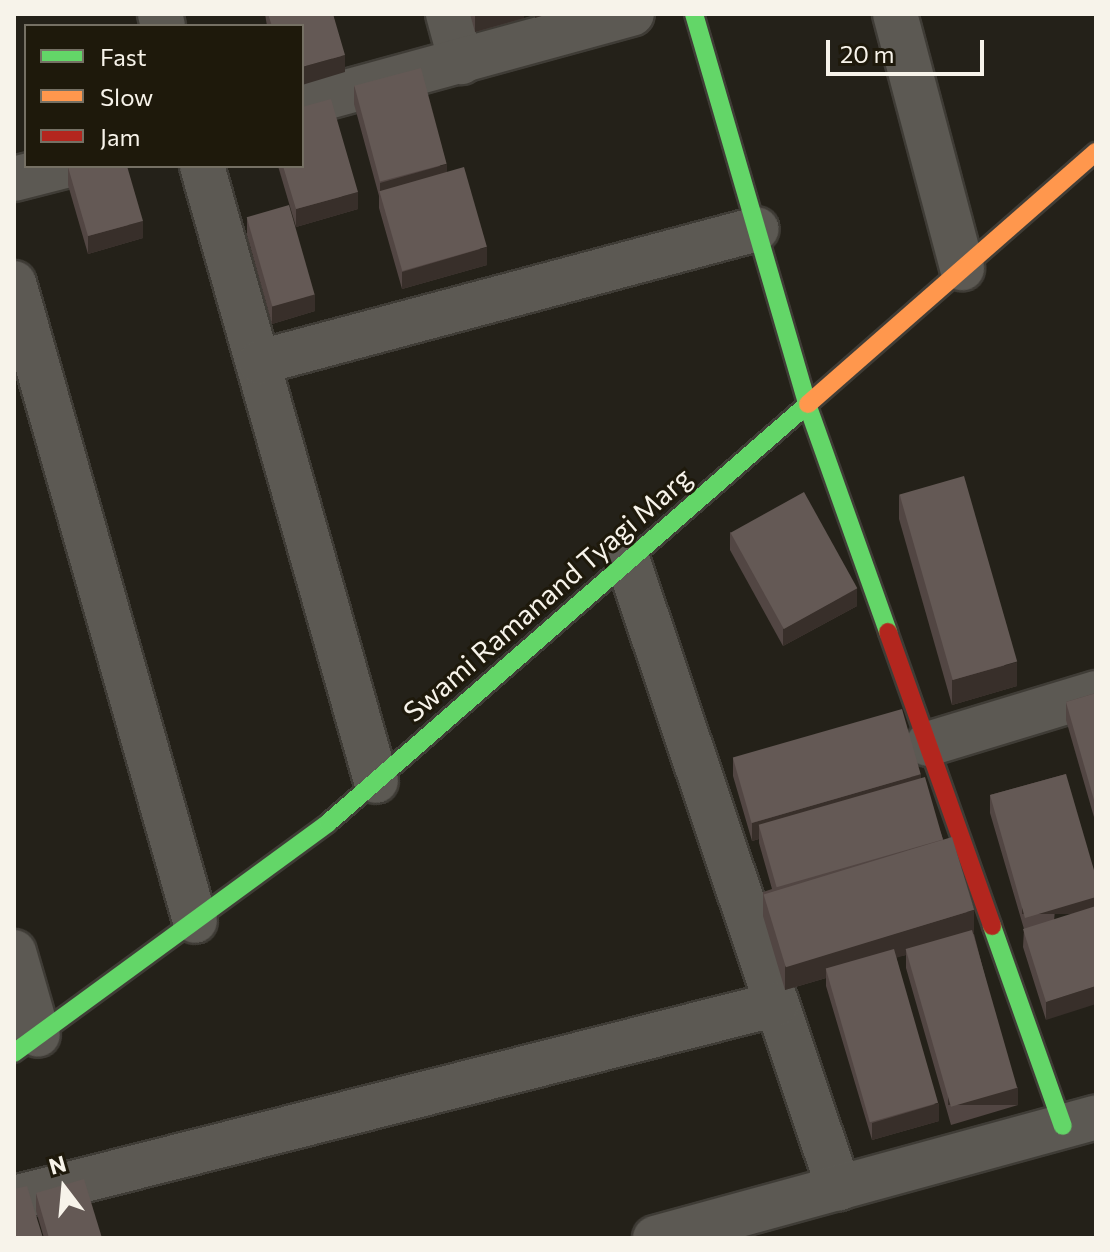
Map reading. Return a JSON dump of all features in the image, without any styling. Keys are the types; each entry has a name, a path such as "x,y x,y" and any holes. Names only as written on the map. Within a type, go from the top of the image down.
{"street":[{"path":"448,14 461,62"},
{"path":"304,103 632,14"},
{"path":"655,1238 1080,1122 928,744 807,404 694,14"},
{"path":"895,14 962,268"},
{"name":"Swami Ramanand Tyagi Marg","path":"26,1044 195,921 376,781 1096,152"},
{"path":"14,179 57,168"},
{"path":"203,168 260,362 376,781"},
{"path":"260,362 757,229"},
{"path":"14,283 195,921"},
{"path":"628,561 839,1189"},
{"path":"928,744 1096,693"},
{"path":"14,952 26,1044"},
{"path":"14,1198 777,1004"}],"building":[{"path":"268,14 333,14 345,55 304,66 304,24 271,24"},
{"path":"421,68 447,164 380,181 354,86"},
{"path":"331,99 358,192 296,209 284,168 304,168 304,106"},
{"path":"464,167 487,247 402,271 379,191"},
{"path":"68,168 128,168 143,221 88,236"},
{"path":"289,205 315,294 272,307 247,217"},
{"path":"964,476 1017,662 953,680 900,494"},
{"path":"804,492 857,588 784,629 731,533"},
{"path":"1096,693 1096,807 1066,702"},
{"path":"902,709 921,774 752,823 733,758"},
{"path":"1066,774 1096,877 1096,897 1025,918 990,795"},
{"path":"925,777 943,839 777,887 759,825"},
{"path":"952,837 974,910 786,967 764,895"},
{"path":"1096,906 1096,986 1046,1002 1023,929"},
{"path":"972,930 1017,1088 951,1107 906,949"},
{"path":"894,949 938,1103 870,1122 826,969"},
{"path":"84,1179 102,1238 49,1238 36,1193"},
{"path":"27,1186 43,1238 14,1238 14,1189"}],"traffic: fast":[{"path":"694,14 807,404 888,632"},
{"path":"14,1053 328,823 808,404"},
{"path":"992,926 1063,1126"}],"traffic: slow":[{"path":"808,404 1096,152"}],"traffic: jam":[{"path":"888,632 992,926"}]}
